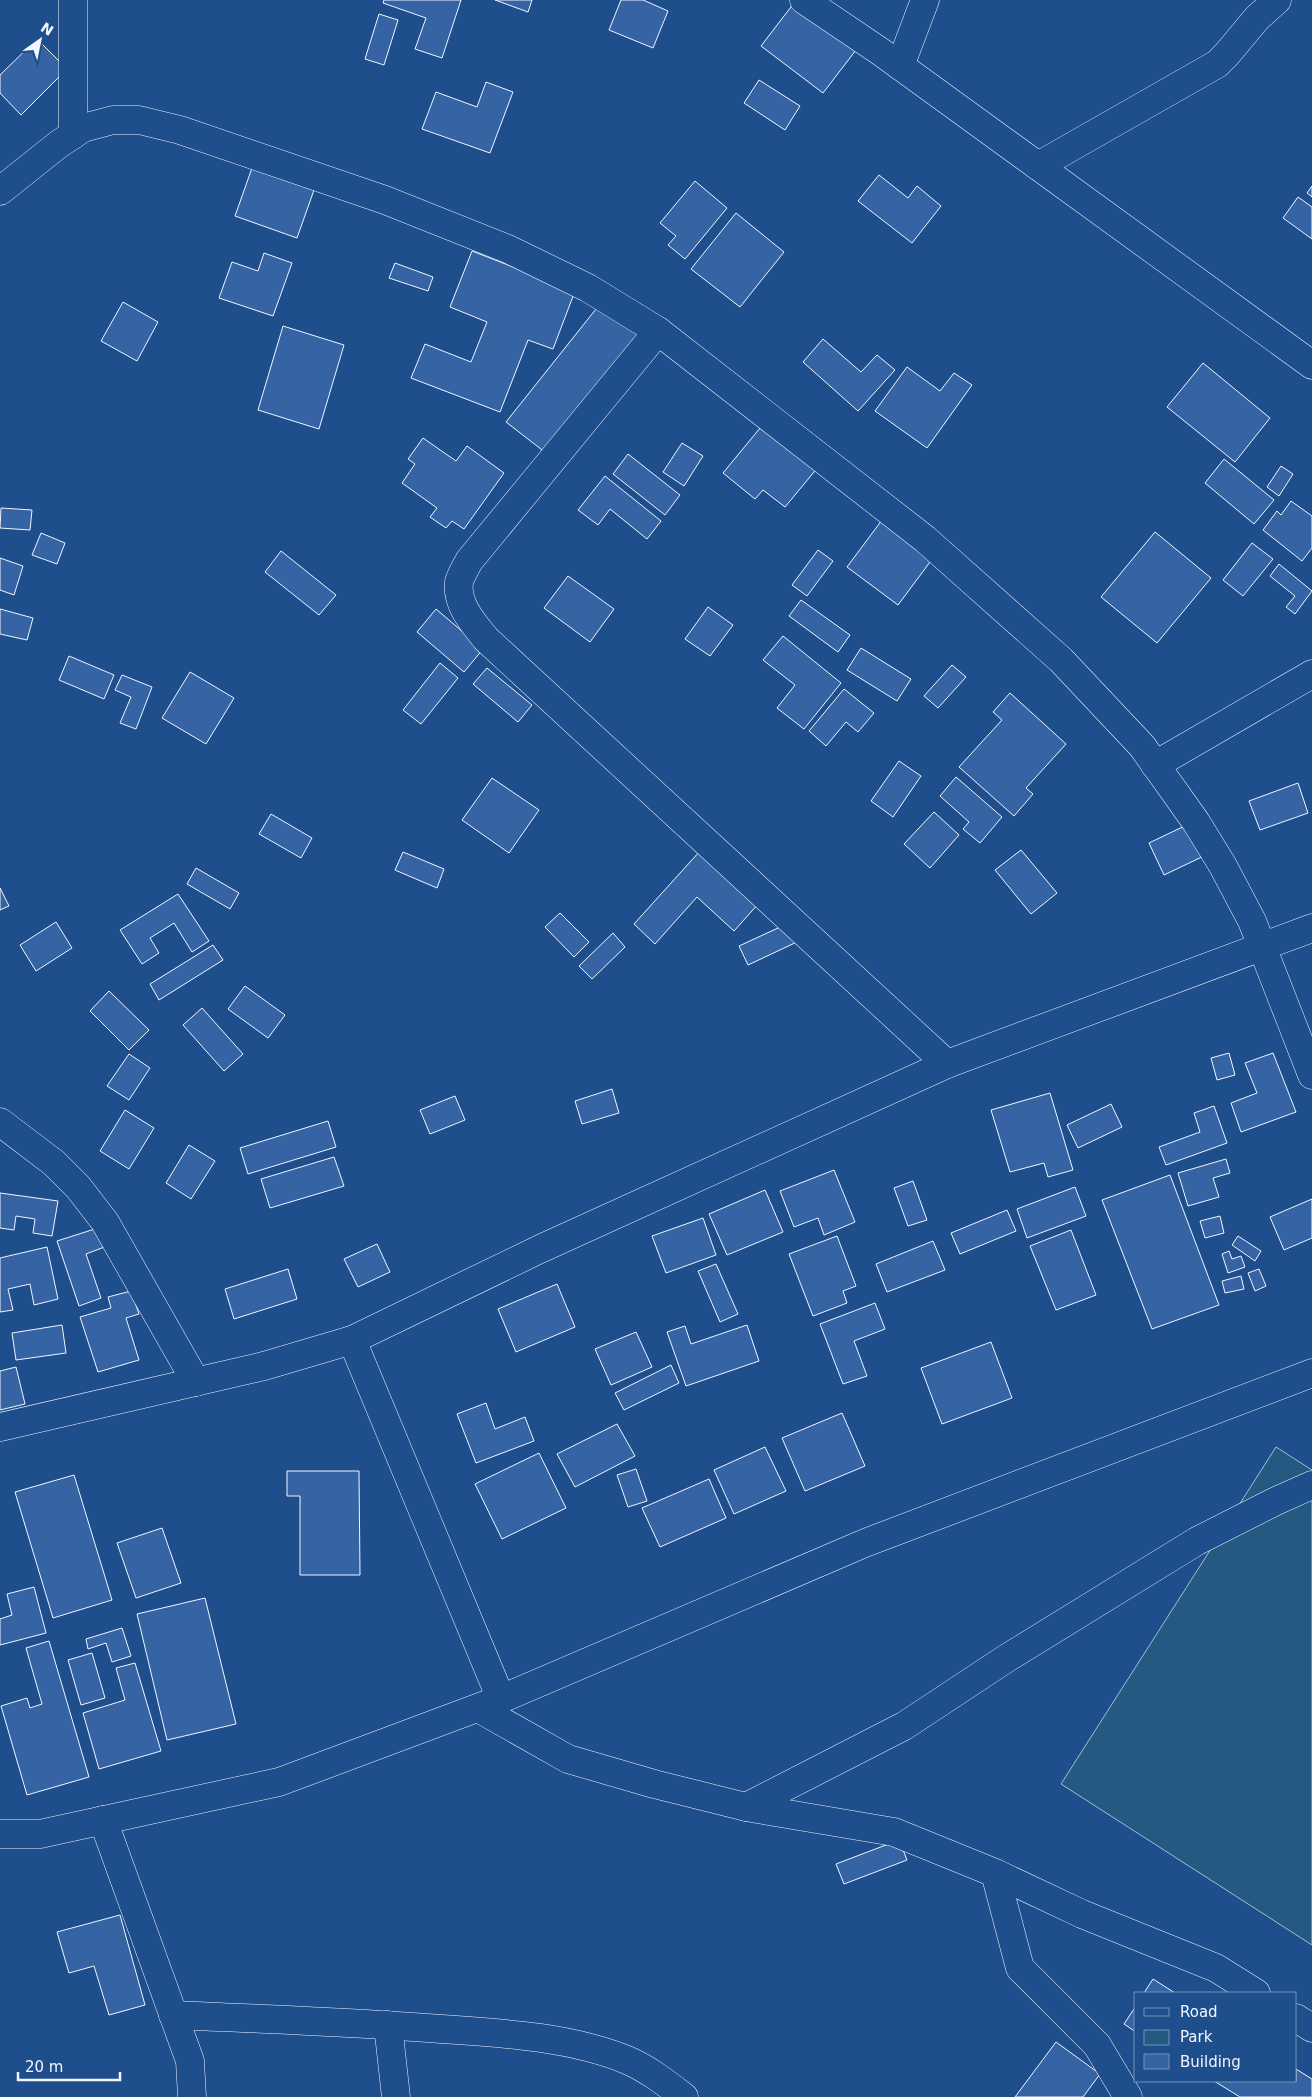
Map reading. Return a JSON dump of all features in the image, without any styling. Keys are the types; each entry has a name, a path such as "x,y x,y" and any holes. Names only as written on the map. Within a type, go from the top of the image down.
{"street":[{"path":"73,0 73,135"},
{"path":"804,0 900,66 1312,366"},
{"path":"900,66 925,0"},
{"path":"1038,166 1217,64 1228,54 1257,18 1277,0"},
{"path":"0,191 59,144 83,128 113,120 139,120 180,130 385,200 508,249 588,288 658,331 925,539 1060,660 1142,746 1196,822 1223,866 1264,945 1312,1075"},
{"path":"658,331 469,560 460,581 460,595 465,609 472,622 486,639 947,1064"},
{"path":"1155,765 1312,674"},
{"path":"0,1426 264,1366 352,1340 540,1250 947,1064 1312,928"},
{"path":"0,1122 54,1163 78,1187 105,1222 196,1382"},
{"path":"352,1340 489,1703 568,1759 654,1784 746,1807 894,1832 995,1873 1082,1914 1216,1968 1254,1992"},
{"path":"0,1834 40,1834 280,1782 489,1703 865,1543 1312,1372"},
{"path":"746,1807 904,1726 1007,1658 1197,1541 1312,1485"},
{"path":"104,1820 190,2061 192,2097"},
{"path":"995,1873 1020,1968 1097,2045 1128,2097"},
{"path":"173,2015 388,2025 500,2033 584,2046 628,2060 660,2078 684,2097"},
{"path":"1297,2019 1312,2028"},
{"path":"388,2025 396,2097"}],"green space":[{"path":"1276,1447 1312,1470 1312,1945 1061,1784"}],"building":[{"path":"384,0 461,0 442,58 415,49 426,18 383,3"},
{"path":"495,0 532,0 528,12"},
{"path":"621,0 643,0 668,11 653,48 609,30"},
{"path":"794,3 856,50 823,93 761,46"},
{"path":"379,14 398,20 384,65 365,59"},
{"path":"37,39 67,69 21,115 0,93 0,75"},
{"path":"759,80 800,106 785,130 744,103"},
{"path":"486,82 513,92 490,153 422,129 436,92 477,107"},
{"path":"252,168 314,190 297,238 235,216"},
{"path":"879,175 908,198 917,186 941,206 912,243 858,201"},
{"path":"695,181 727,208 685,259 668,245 676,236 660,223"},
{"path":"1312,186 1312,197 1307,193"},
{"path":"1298,197 1312,207 1312,239 1283,218"},
{"path":"736,213 784,252 740,307 691,269"},
{"path":"472,251 575,291 553,349 528,340 500,412 411,378 425,344 471,362 487,322 450,307"},
{"path":"264,253 292,263 273,316 219,298 232,262 258,271"},
{"path":"395,263 433,277 428,291 389,278"},
{"path":"123,302 158,322 137,361 101,341"},
{"path":"600,304 639,336 546,453 506,422"},
{"path":"283,326 344,345 319,429 258,410"},
{"path":"823,339 861,372 877,355 895,370 858,411 803,362"},
{"path":"1203,363 1270,418 1235,462 1167,407"},
{"path":"907,367 940,391 954,373 972,385 927,448 875,411"},
{"path":"765,422 819,466 785,507 763,490 755,499 723,473"},
{"path":"423,438 456,461 467,446 504,473 464,529 452,521 446,528 430,517 437,508 402,483 415,464 408,459"},
{"path":"682,443 703,456 684,486 663,472"},
{"path":"628,454 680,495 665,515 613,474"},
{"path":"1224,459 1274,500 1254,524 1205,483"},
{"path":"1281,466 1293,474 1279,496 1267,487"},
{"path":"605,476 661,521 647,539 610,509 598,525 578,510"},
{"path":"1291,501 1312,516 1312,548 1302,561 1263,530 1277,511 1281,515"},
{"path":"1,508 32,510 30,530 0,528"},
{"path":"882,520 933,558 898,605 847,567"},
{"path":"1155,532 1211,578 1157,643 1101,597"},
{"path":"41,533 65,543 57,564 32,555"},
{"path":"1252,543 1273,559 1243,596 1223,580"},
{"path":"818,550 833,561 807,596 792,585"},
{"path":"281,551 336,595 319,615 265,572"},
{"path":"0,558 23,566 14,595 0,590"},
{"path":"1279,564 1312,591 1295,614 1286,607 1295,596 1270,576"},
{"path":"568,576 614,609 590,642 544,608"},
{"path":"801,600 850,635 838,652 789,616"},
{"path":"708,607 733,625 710,656 685,639"},
{"path":"0,609 33,618 27,640 0,634"},
{"path":"436,609 483,649 464,672 417,632"},
{"path":"783,636 841,683 804,729 777,708 795,685 763,660"},
{"path":"861,648 911,679 897,701 847,670"},
{"path":"69,656 114,675 104,699 59,680"},
{"path":"440,663 458,678 421,724 403,710"},
{"path":"952,665 966,677 938,708 924,696"},
{"path":"487,668 532,705 518,722 473,684"},
{"path":"190,672 234,698 206,744 162,718"},
{"path":"122,675 152,687 136,729 120,723 131,697 115,690"},
{"path":"844,689 874,713 858,732 846,722 826,746 809,731"},
{"path":"1010,693 1066,744 1026,788 1033,794 1014,816 959,767 1002,720 993,712"},
{"path":"899,761 921,776 893,817 871,801"},
{"path":"956,777 1002,817 980,843 963,829 969,822 940,796"},
{"path":"492,778 539,810 509,853 462,820"},
{"path":"1298,783 1308,813 1260,830 1249,801"},
{"path":"934,812 959,835 930,868 904,844"},
{"path":"271,814 312,838 301,858 259,834"},
{"path":"1193,822 1208,854 1164,875 1149,843"},
{"path":"1021,850 1057,893 1031,914 995,870"},
{"path":"700,851 759,903 734,931 697,897 655,944 634,924"},
{"path":"403,852 444,869 437,888 395,870"},
{"path":"196,868 239,893 230,909 187,884"},
{"path":"0,888 9,906 0,910"},
{"path":"178,894 209,941 192,952 174,923 150,938 159,953 142,964 120,930"},
{"path":"560,913 589,942 574,957 545,927"},
{"path":"56,922 72,948 36,971 20,945"},
{"path":"791,922 799,941 748,965 739,946"},
{"path":"613,933 625,947 592,979 579,966"},
{"path":"213,945 223,960 159,1000 150,984"},
{"path":"245,986 285,1015 268,1038 228,1009"},
{"path":"109,991 149,1030 129,1050 90,1011"},
{"path":"202,1008 243,1054 224,1071 183,1025"},
{"path":"1229,1053 1235,1075 1217,1080 1211,1058"},
{"path":"1273,1053 1296,1112 1241,1132 1231,1103 1257,1093 1245,1063"},
{"path":"129,1054 150,1068 129,1100 107,1086"},
{"path":"612,1089 619,1113 582,1124 575,1101"},
{"path":"1050,1093 1073,1170 1048,1177 1044,1163 1010,1172 991,1110"},
{"path":"455,1096 465,1120 430,1134 420,1110"},
{"path":"1111,1104 1122,1127 1078,1148 1067,1125"},
{"path":"1214,1106 1227,1143 1166,1165 1159,1147 1200,1132 1194,1113"},
{"path":"125,1110 154,1128 129,1169 100,1151"},
{"path":"328,1121 336,1147 248,1174 240,1148"},
{"path":"189,1145 215,1161 191,1199 166,1183"},
{"path":"334,1157 344,1186 270,1208 261,1179"},
{"path":"1226,1159 1230,1173 1213,1178 1219,1197 1188,1206 1178,1173"},
{"path":"834,1170 855,1222 824,1235 818,1218 794,1227 780,1191"},
{"path":"1170,1175 1219,1305 1152,1329 1102,1200"},
{"path":"913,1181 927,1220 908,1226 894,1188"},
{"path":"1075,1187 1086,1216 1027,1238 1017,1209"},
{"path":"765,1190 783,1232 727,1255 709,1214"},
{"path":"0,1193 58,1201 52,1236 33,1233 35,1219 16,1216 14,1230 0,1228"},
{"path":"1312,1199 1312,1238 1284,1250 1270,1217"},
{"path":"1007,1210 1016,1231 960,1254 951,1233"},
{"path":"1220,1216 1224,1233 1205,1238 1200,1221"},
{"path":"703,1218 716,1255 666,1273 652,1236"},
{"path":"101,1227 107,1246 86,1254 101,1298 79,1306 57,1241"},
{"path":"1071,1230 1096,1295 1056,1310 1030,1246"},
{"path":"837,1236 856,1286 843,1291 847,1303 813,1316 789,1254"},
{"path":"1238,1236 1261,1251 1255,1261 1232,1245"},
{"path":"933,1241 945,1270 887,1292 876,1264"},
{"path":"377,1244 390,1272 358,1287 344,1259"},
{"path":"47,1247 58,1299 34,1305 30,1284 8,1289 13,1310 0,1312 0,1258"},
{"path":"1229,1251 1232,1259 1241,1256 1245,1267 1228,1273 1222,1254"},
{"path":"716,1264 738,1314 720,1322 698,1271"},
{"path":"288,1269 297,1299 234,1319 225,1289"},
{"path":"1259,1269 1266,1286 1255,1291 1248,1273"},
{"path":"1241,1276 1244,1289 1225,1293 1222,1281"},
{"path":"557,1284 575,1327 516,1352 498,1309"},
{"path":"131,1291 139,1314 126,1318 139,1360 98,1372 80,1317 111,1308 108,1297"},
{"path":"875,1303 885,1329 854,1341 867,1376 843,1384 820,1324"},
{"path":"62,1325 66,1353 16,1360 12,1333"},
{"path":"747,1325 759,1361 686,1386 667,1332 685,1326 691,1344"},
{"path":"636,1332 652,1367 611,1385 595,1349"},
{"path":"991,1342 1012,1398 942,1424 921,1368"},
{"path":"671,1365 679,1383 624,1410 615,1393"},
{"path":"16,1367 25,1404 0,1410 0,1371"},
{"path":"486,1403 495,1429 525,1417 534,1441 476,1463 457,1414"},
{"path":"842,1413 865,1466 805,1491 782,1438"},
{"path":"617,1424 635,1456 575,1487 557,1454"},
{"path":"765,1447 786,1491 734,1514 714,1470"},
{"path":"539,1453 566,1508 502,1539 475,1484"},
{"path":"636,1469 647,1501 628,1507 617,1475"},
{"path":"287,1471 359,1471 360,1575 300,1575 300,1496 287,1496"},
{"path":"74,1475 112,1600 53,1618 15,1492"},
{"path":"709,1479 726,1518 660,1547 642,1508"},
{"path":"162,1528 181,1583 136,1598 117,1543"},
{"path":"34,1587 46,1633 0,1645 0,1619 12,1615 7,1594"},
{"path":"205,1598 236,1724 167,1740 137,1614"},
{"path":"122,1628 131,1656 112,1662 106,1643 88,1649 86,1639"},
{"path":"49,1641 89,1777 27,1795 1,1706 27,1698 30,1708 42,1704 26,1648"},
{"path":"92,1653 105,1698 81,1705 68,1660"},
{"path":"135,1663 161,1751 99,1769 83,1713 125,1700 116,1668"},
{"path":"899,1840 907,1860 844,1884 836,1864"},
{"path":"120,1915 145,2005 109,2015 94,1966 69,1973 57,1932"},
{"path":"1153,1979 1173,1992 1145,1992"},
{"path":"1134,2009 1134,2031 1124,2024"},
{"path":"1056,2042 1100,2074 1083,2097 1015,2097"},
{"path":"1297,2070 1312,2079 1312,2097 1240,2097 1216,2082 1297,2082"}]}
